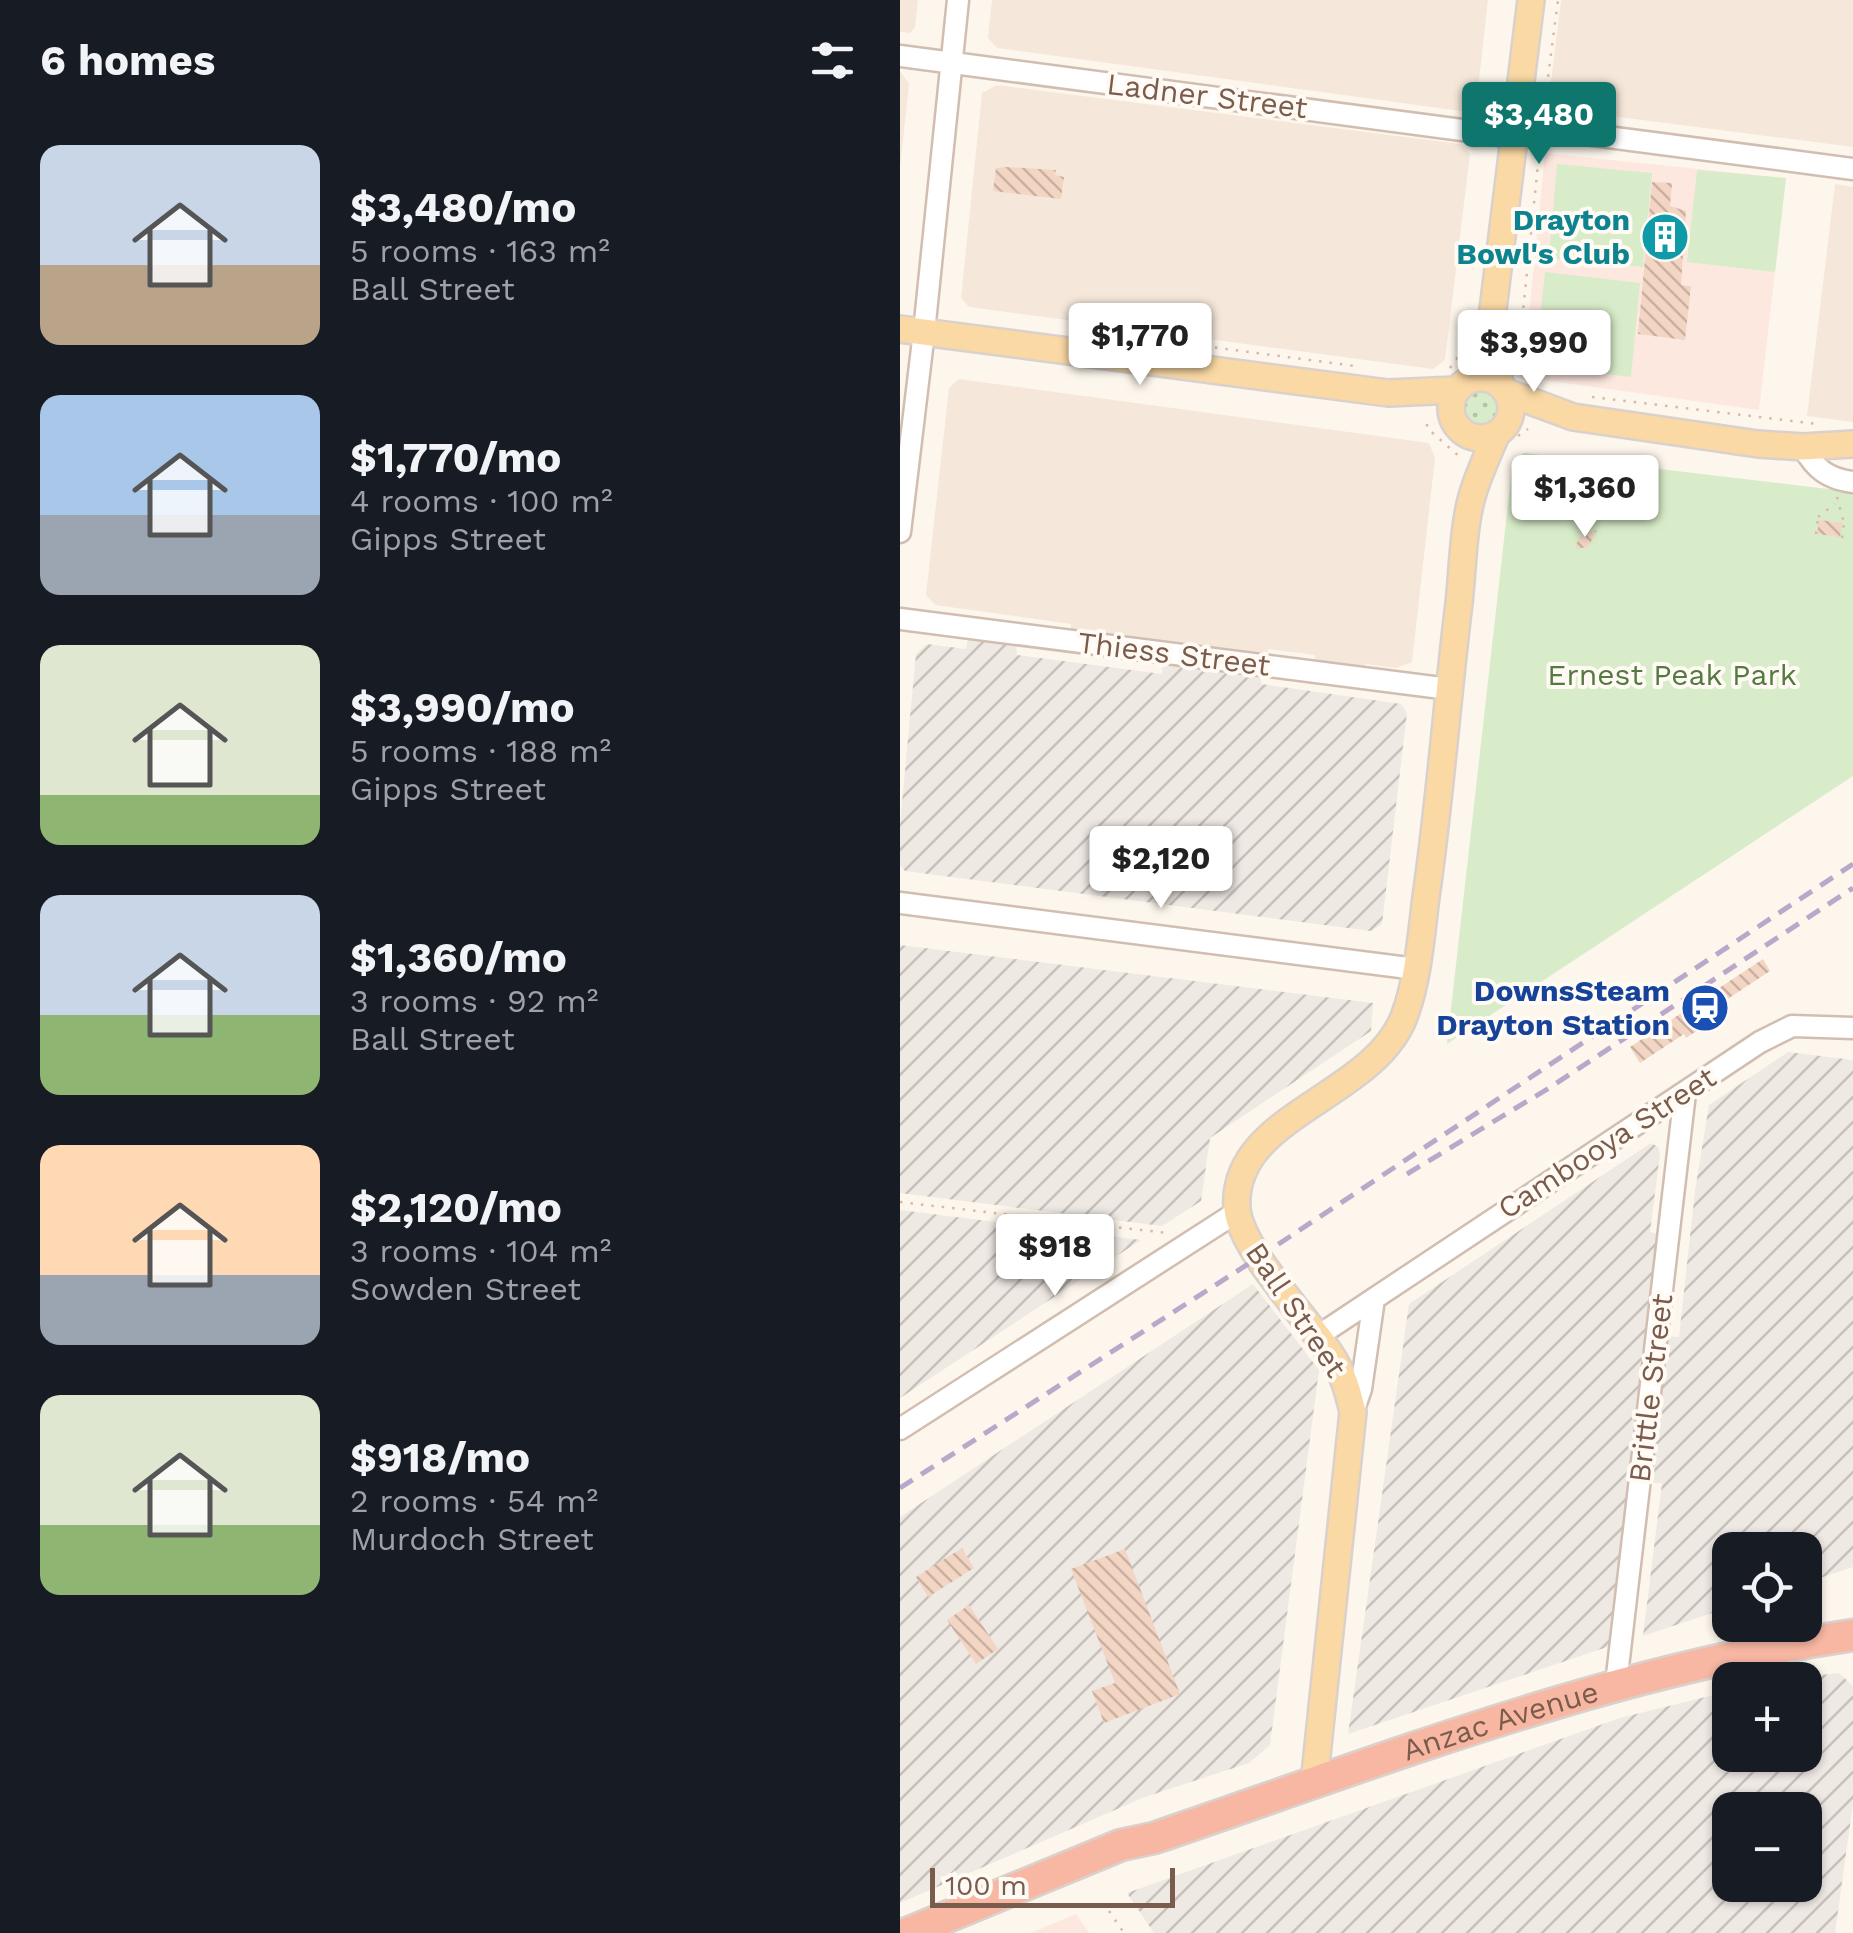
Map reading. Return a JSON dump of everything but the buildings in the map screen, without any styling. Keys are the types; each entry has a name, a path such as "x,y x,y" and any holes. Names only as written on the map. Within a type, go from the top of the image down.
{"highway":[{"name":"Anzac Avenue","path":"908,1933 1121,1845 1154,1838 1616,1684 1767,1648 1853,1635"},
{"name":"Anzac Avenue","path":"957,1933 1125,1856 1154,1838"}],"main road":[{"path":"1500,430 1511,410 1491,326 1524,130 1531,0"},
{"path":"1447,425 1455,382 1491,326"},
{"path":"912,331 1388,393 1485,378 1503,388 1577,406 1803,448 1853,444"},
{"path":"1388,393 1478,438 1577,406"},
{"name":"Ball Street","path":"1447,425 1472,492"},
{"name":"Ball Street","path":"1314,1784 1353,1412 1345,1380 1318,1336 1259,1257 1237,1212 1242,1172 1260,1146 1350,1081 1388,1045 1404,1018 1416,969 1432,856 1472,492 1500,430"}],"street":[{"path":"900,532 912,331 958,0"},
{"name":"Ladner Street","path":"900,56 1853,169"},
{"path":"1803,448 1824,475 1846,481"},
{"name":"Thiess Street","path":"900,619 1449,689"},
{"path":"900,903 1416,969"},
{"name":"Cambooya Street","path":"1318,1336 1760,1042 1792,1026 1853,1028"},
{"name":"Brittle Street","path":"1616,1684 1686,1093"},
{"path":"900,1429 1237,1212"},
{"path":"1353,1412 1361,1389 1374,1298"}],"path":[{"path":"1518,360 1524,130 1558,0"},
{"path":"1455,382 1461,353"},
{"path":"1577,406 1815,424"},
{"path":"1447,425 1427,428 1461,458"},
{"path":"1816,534 1818,517 1836,503 1846,481"},
{"path":"1836,503 1843,523 1842,538"},
{"path":"900,1202 1198,1237"},
{"path":"1108,1910 1124,1933"}],"shaded area":[{"path":"900,0 918,0 915,27 910,33 900,32"},
{"path":"992,0 1488,0 1477,98 1461,111 997,48 988,38"},
{"path":"1561,0 1853,0 1853,147 1557,109 1549,98"},
{"path":"900,71 909,84 900,168"},
{"path":"997,85 1460,144 1470,154 1445,360 1433,369 969,307 961,298 982,93"},
{"path":"1545,153 1786,178 1759,410 1523,377"},
{"path":"1835,184 1853,187 1853,422 1807,416"},
{"path":"959,379 1429,443 1435,458 1412,662 1396,668 1365,664 1363,672 1314,666 1315,655 1268,649 1266,661 1071,635 1071,624 935,605 926,595 949,388"},
{"path":"968,639 1016,644 1017,655 1162,674 1163,664 1261,676 1261,684 1401,704 1407,713 1382,924 1371,931 905,871 900,865 900,824 916,654 927,644 966,649"},
{"path":"900,945 1373,1003 1371,1031 1210,1138 1201,1201 1162,1226 900,1193"},
{"path":"1788,1052 1853,1060 1853,1567 1822,1577 1822,1532 1712,1532 1712,1613 1643,1636 1662,1483 1647,1483 1663,1336 1679,1337 1709,1105"},
{"path":"1651,1143 1660,1154 1650,1232 1661,1235 1613,1645 1348,1734 1409,1304"},
{"path":"900,1210 1141,1240 900,1398"},
{"path":"1253,1284 1319,1370 1270,1745 1249,1763 1145,1797 900,1903 900,1517"},
{"path":"1839,1673 1853,1686 1853,1803 1835,1933 1154,1933 1127,1893 1620,1718 1712,1695 1712,1772 1822,1772 1822,1675"},
{"path":"1076,1914 1089,1933 1031,1933"}],"green space":[{"path":"1557,164 1652,173 1643,267 1549,258"},
{"path":"1697,170 1786,178 1775,272 1687,262"},
{"path":"1545,272 1640,283 1631,377 1535,366"},
{"path":"1481,391 1493,396 1498,408 1493,420 1481,425 1469,420 1464,408 1469,396"},
{"name":"Ernest Peak Park","path":"1524,453 1853,492 1853,776 1447,1044 1513,460"}],"railway":[{"path":"900,1488 1259,1257 1853,864"},
{"path":"1407,1174 1549,1088 1853,888"}],"place":[{"name":"Drayton Bowl's Club","path":"1665,237"},
{"name":"DownsSteam Drayton Station","path":"1705,1008"}]}
